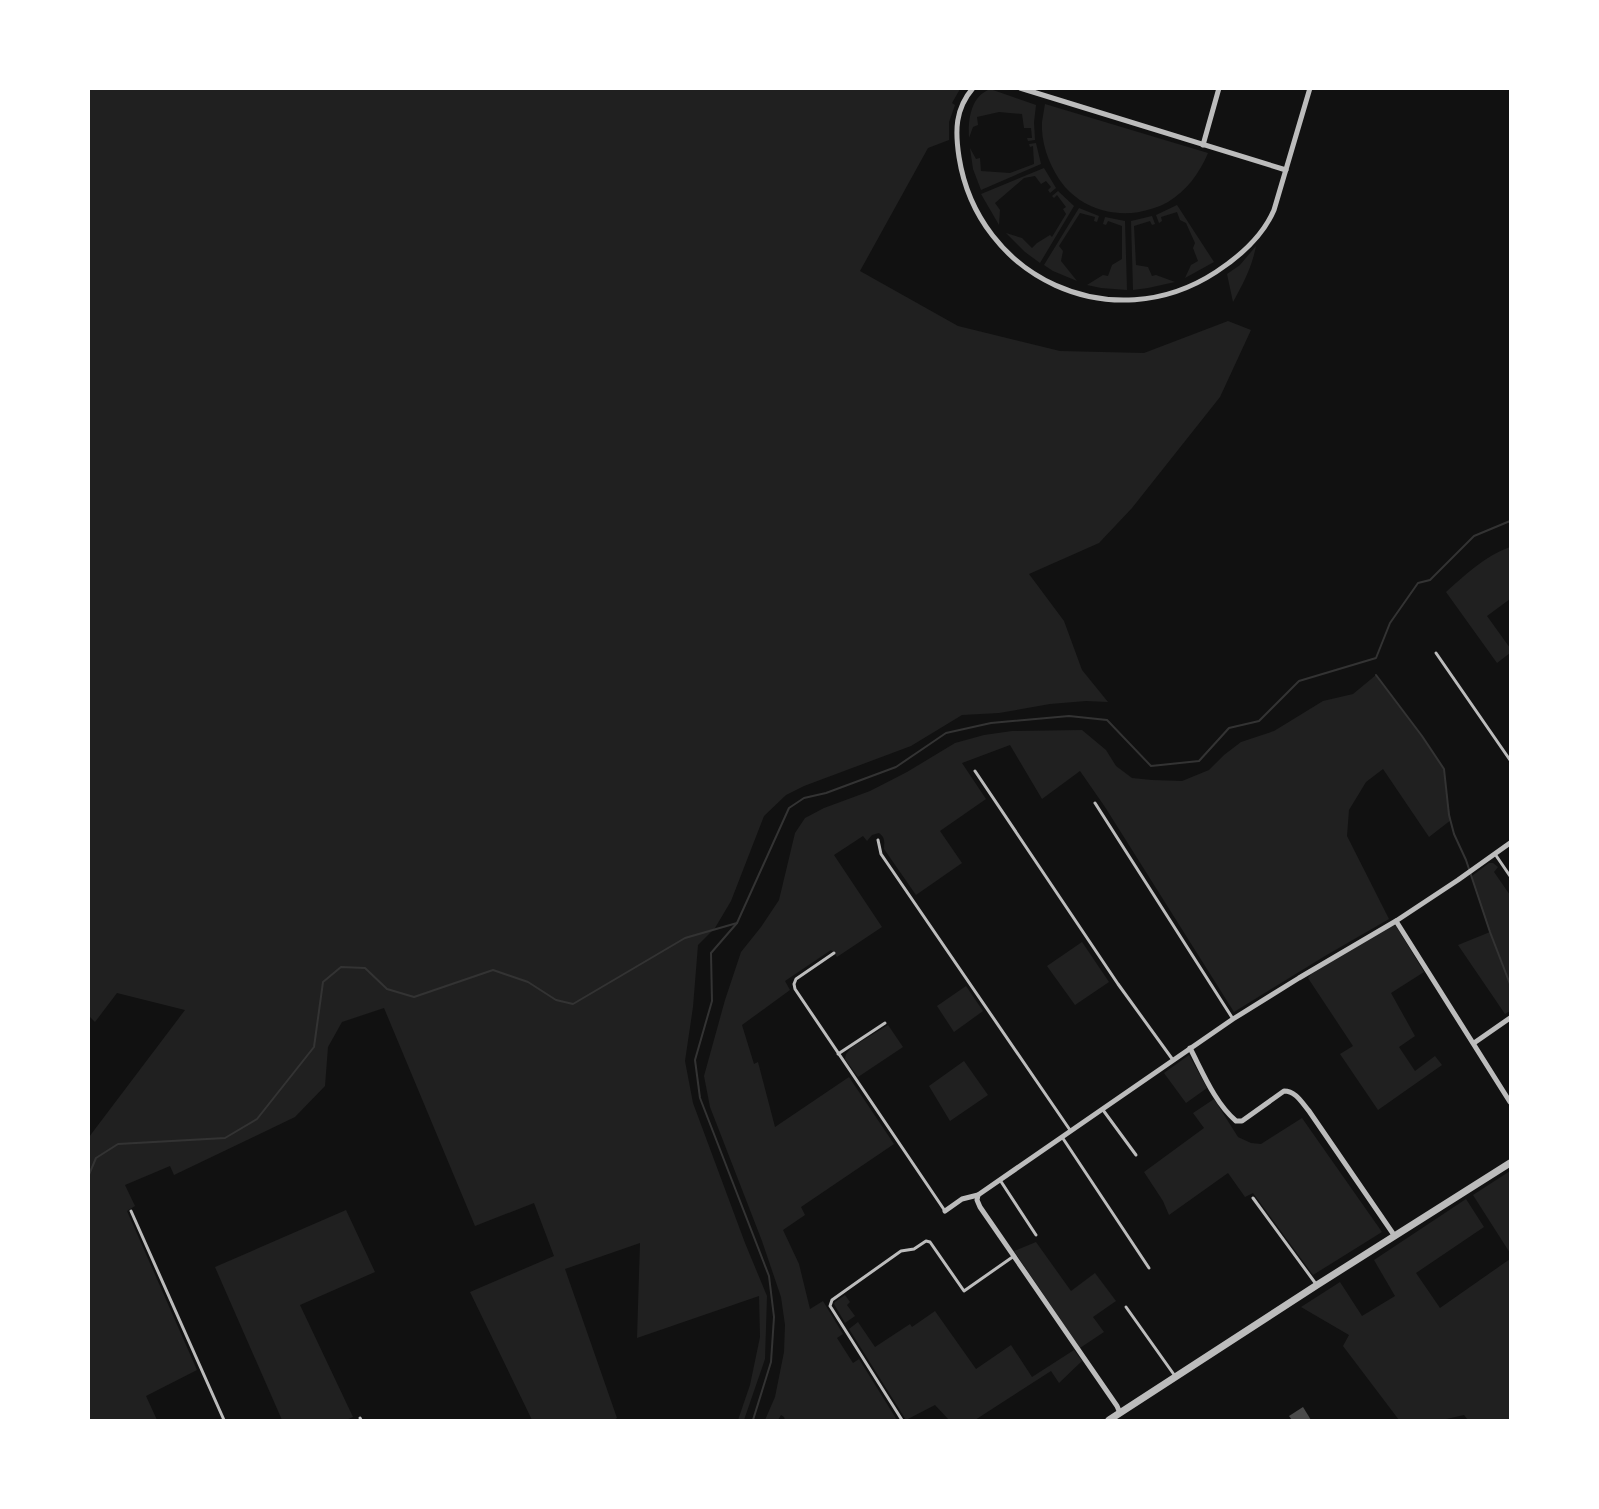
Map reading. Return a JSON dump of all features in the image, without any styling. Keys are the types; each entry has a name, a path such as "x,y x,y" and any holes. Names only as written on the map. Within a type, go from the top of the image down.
{"street":[{"path":"973,88 962,105 957,119 957,148 964,186 977,213 993,237 1034,274 1049,282 1092,298 1129,301 1166,296 1202,281 1238,255 1260,234 1274,210 1310,88"},
{"path":"1020,88 1286,170"},
{"path":"1203,145 1219,88"},
{"path":"945,1211 962,1199 978,1195 1233,1019 1396,921 1510,843"},
{"path":"1396,921 1510,1102"},
{"path":"1474,1043 1510,1018"},
{"path":"1190,1048 1218,1099 1236,1121 1242,1121 1284,1091 1294,1093 1321,1128 1394,1235"},
{"path":"1108,1420 1394,1235 1510,1163"},
{"path":"978,1195 977,1200 980,1207 1120,1413"},
{"path":"962,1199 980,1207"}],"lane":[{"path":"1436,653 1510,760"},
{"path":"975,771 1118,984 1173,1060"},
{"path":"1095,803 1233,1019"},
{"path":"878,840 881,854 1070,1131"},
{"path":"1495,854 1510,876"},
{"path":"834,953 796,979 794,987 945,1211"},
{"path":"838,1054 885,1023"},
{"path":"1102,1109 1136,1155"},
{"path":"1062,1137 1149,1268"},
{"path":"1000,1180 1036,1235"},
{"path":"1252,1198 1317,1285"},
{"path":"131,1211 224,1420"},
{"path":"902,1420 830,1306 832,1300 901,1251 914,1249 926,1241 930,1242 964,1291 1014,1256"},
{"path":"1126,1307 1176,1378"},
{"path":"1120,1413 1125,1420"}],"shaded area":[{"path":"89,88 960,89 952,103 955,105 949,122 949,140 928,148 860,271 958,326 1060,351 1144,353 1228,321 1251,330 1220,397 1132,508 1099,543 1029,574 1064,621 1082,670 1108,702 1050,704 999,713 962,715 911,746 804,786 786,795 764,816 731,901 715,928 698,945 693,1007 685,1061 693,1103 767,1296 765,1359 744,1420 738,1420 750,1385 760,1337 759,1296 637,1338 640,1243 565,1269 617,1418 614,1420 532,1420 470,1292 554,1256 534,1203 475,1226 384,1008 342,1022 328,1047 325,1086 295,1117 174,1175 170,1166 125,1185 135,1206 127,1211 197,1370 146,1396 157,1420 89,1420 89,1137 185,1010 117,993 95,1022 89,1016"},
{"path":"988,90 1036,105 1035,140 1028,141 1027,138 1032,138 1031,128 1024,128 1022,114 999,112 977,117 978,125 973,127 969,138 971,111 977,99"},
{"path":"1045,104 1208,153 1192,181 1166,203 1138,212 1112,212 1100,209 1077,198 1067,189 1055,172 1046,152 1043,137 1042,122"},
{"path":"1036,143 1041,164 981,190 973,169 970,148 976,159 980,158 981,171 1010,173 1034,164 1033,146 1030,147 1029,144"},
{"path":"1044,168 1056,188 1050,193 1048,190 1051,187 1046,181 1041,184 1035,176 1024,178 995,203 1000,210 999,225 981,194"},
{"path":"1058,191 1074,206 1040,263 1006,233 1022,238 1032,248 1050,235 1052,237 1066,214 1063,209 1066,207 1057,195 1054,198 1052,196"},
{"path":"1177,205 1214,262 1185,278 1191,265 1198,261 1193,248 1195,243 1186,223 1180,220 1177,212 1161,217 1162,221 1159,223 1156,215"},
{"path":"1079,208 1099,216 1097,222 1094,221 1095,217 1080,213 1059,246 1063,251 1061,261 1077,281 1044,265"},
{"path":"1152,216 1155,224 1152,225 1150,221 1134,226 1136,265 1148,267 1152,276 1156,275 1175,282 1133,290 1131,221"},
{"path":"1105,217 1125,221 1127,290 1087,285 1103,275 1108,276 1112,265 1122,259 1122,226 1108,221 1106,225 1103,224"},
{"path":"1256,246 1250,268 1233,302 1227,274 1240,265"},
{"path":"1510,547 1510,599 1487,616 1510,648 1510,653 1497,663 1446,592 1484,560"},
{"path":"1376,675 1444,769 1451,820 1429,837 1383,769 1366,782 1349,810 1347,836 1389,919 1234,1012 1080,771 1042,799 1010,745 962,763 986,799 940,831 962,863 916,895 884,849 884,839 879,833 872,835 867,841 863,836 834,855 882,927 837,957 831,950 785,981 790,990 742,1025 754,1064 758,1062 775,1127 849,1077 894,1144 801,1207 805,1215 783,1230 799,1264 810,1309 823,1301 843,1334 837,1338 853,1363 859,1359 897,1420 785,1420 781,1415 778,1420 765,1420 775,1397 784,1352 785,1325 781,1297 762,1241 710,1107 704,1076 741,952 779,900 795,833 805,818 824,808 870,791 955,743 984,735 1012,731 1082,730 1106,750 1116,766 1132,778 1182,781 1209,770 1241,742 1274,731 1323,701 1353,694"},
{"path":"1489,863 1498,867 1494,872 1510,895 1510,1011 1505,1014 1458,945 1490,932 1472,876"},
{"path":"1393,925 1396,926 1424,972 1391,993 1415,1036 1399,1047 1415,1071 1435,1056 1442,1065 1378,1110 1340,1054 1353,1046 1308,978 1311,974"},
{"path":"1082,942 1109,982 1075,1005 1047,966"},
{"path":"966,986 983,1011 954,1032 937,1006"},
{"path":"888,1025 903,1047 858,1077 845,1059 846,1054 852,1047"},
{"path":"1189,1055 1207,1088 1186,1103 1164,1073"},
{"path":"964,1061 988,1095 950,1121 929,1086"},
{"path":"1214,1099 1238,1137 1251,1143 1261,1144 1302,1118 1382,1232 1313,1275 1253,1193 1245,1197 1228,1173 1169,1215 1163,1201 1144,1172 1204,1128 1193,1113"},
{"path":"1510,1171 1510,1253 1473,1195"},
{"path":"1466,1199 1484,1227 1416,1273 1440,1308 1510,1259 1510,1420 1468,1420 1464,1415 1442,1420 1399,1420 1343,1346 1349,1335 1301,1307 1340,1282 1362,1316 1395,1296 1374,1260"},
{"path":"346,1210 375,1272 300,1305 353,1417 346,1420 282,1420 215,1267"},
{"path":"1036,1242 1071,1291 1095,1273 1116,1301 1093,1317 1104,1332 1080,1348 1014,1251"},
{"path":"845,1295 850,1302 847,1305 855,1316 845,1323 834,1304"},
{"path":"935,1311 976,1369 1011,1345 1032,1377 1074,1350 1082,1361 1059,1383 1051,1371 975,1420 949,1420 935,1405 906,1420 849,1329 858,1322 875,1347 910,1324 912,1327"}],"building":[{"path":"1303,1407 1311,1420 1292,1420 1289,1416"}],"waterway":[{"path":"753,1420 771,1362 774,1317 769,1276 700,1098 695,1060 712,1001 711,953 737,923 789,808 804,798 826,793 896,767 946,733 991,723 1069,716 1107,720 1151,766 1199,761 1229,728 1259,721 1299,681 1376,658 1390,623 1418,583 1430,580 1474,536 1510,521"},
{"path":"1376,675 1444,769 1449,815 1454,834 1466,860 1510,984"},
{"path":"88,1177 96,1158 118,1144 225,1138 257,1119 314,1047 323,982 341,967 365,968 387,989 414,997 493,970 528,982 556,1000 573,1004 685,938 737,923"}]}
